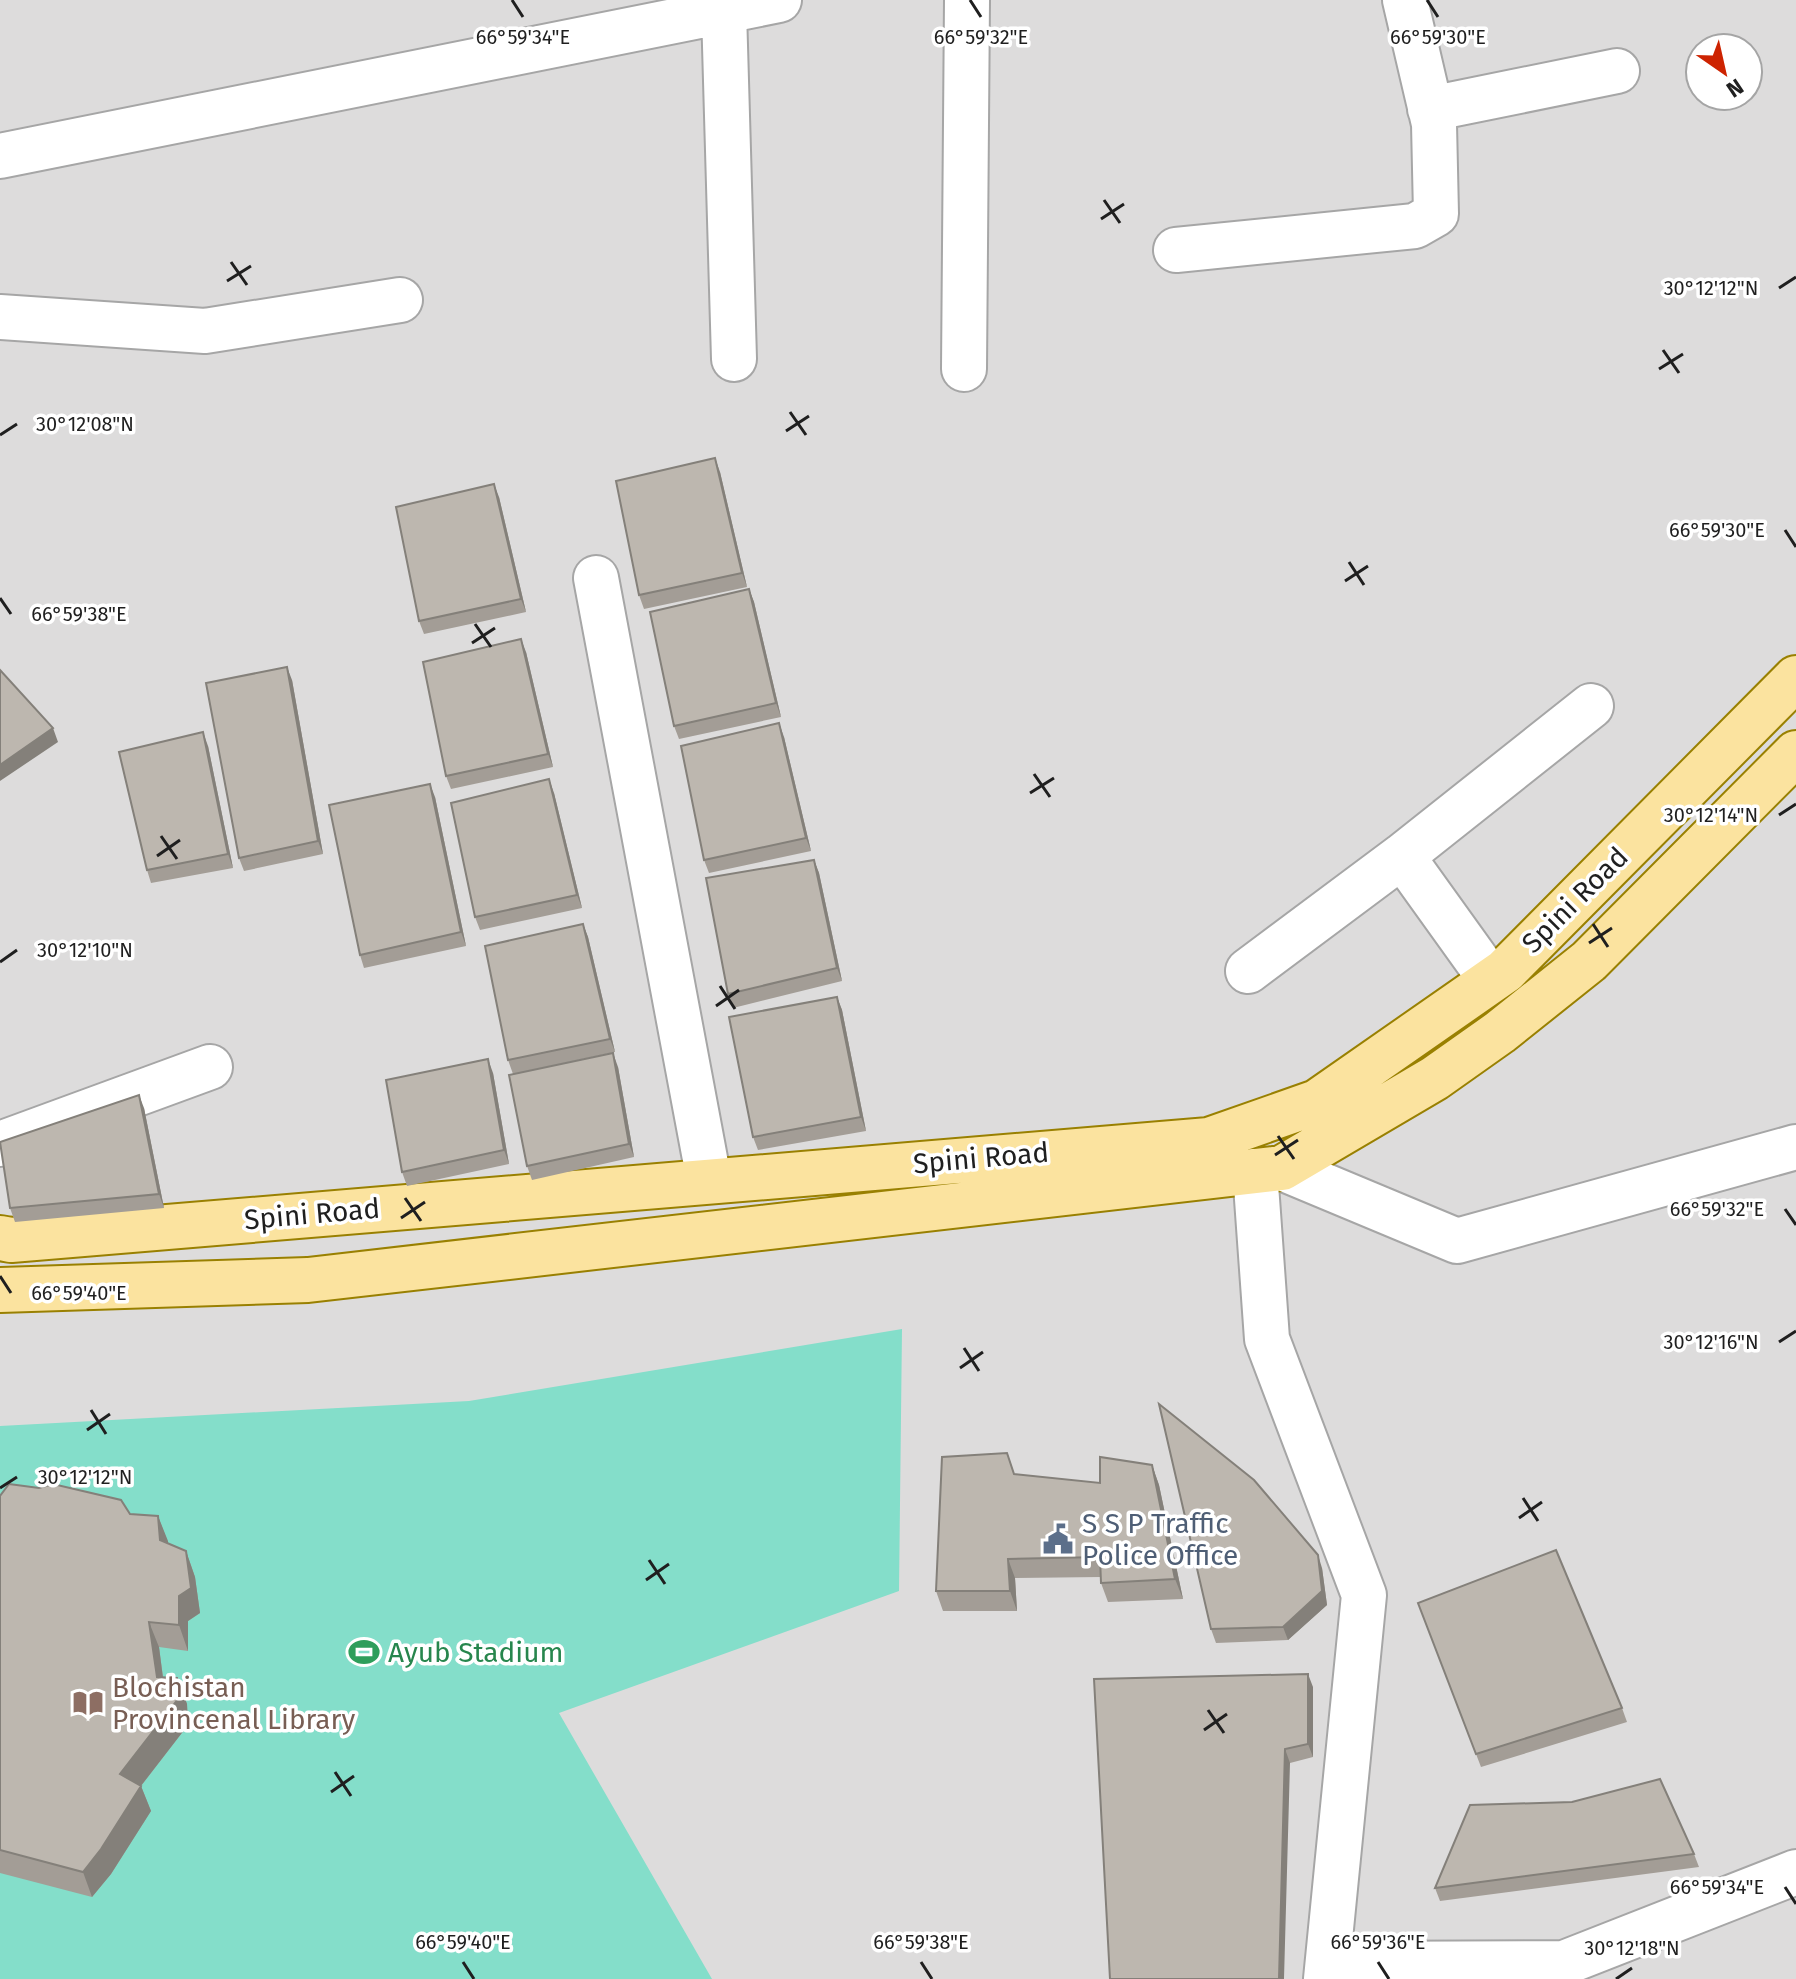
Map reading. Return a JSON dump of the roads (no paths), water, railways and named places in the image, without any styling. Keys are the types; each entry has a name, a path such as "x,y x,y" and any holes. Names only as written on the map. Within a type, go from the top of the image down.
{"main road":[{"name":"Spini Road","path":"0,1238 11,1240 1209,1140 1317,1102 1505,971 1796,678"},
{"name":"Spini Road","path":"0,1290 308,1280 1268,1169 1435,1078 1500,1032 1589,961 1796,753"}],"street":[{"path":"0,156 779,0"},
{"path":"964,369 967,0"},
{"path":"1176,250 1415,226 1436,214 1434,124 1405,0"},
{"path":"724,11 734,359"},
{"path":"1430,109 1617,71"},
{"path":"0,317 205,331 400,300"},
{"path":"596,578 709,1180"},
{"path":"1248,971 1402,856 1591,706"},
{"path":"1402,856 1491,980"},
{"path":"0,1144 210,1067"},
{"path":"1796,1147 1457,1241 1268,1169 1267,1339 1364,1595 1327,1972 1564,1963 1796,1872"}],"place":[{"name":"S S P Traffic Police Office","path":"1058,1539"},
{"name":"Ayub Stadium","path":"364,1652"},
{"name":"Blochistan Provincenal Library","path":"88,1703"}]}
